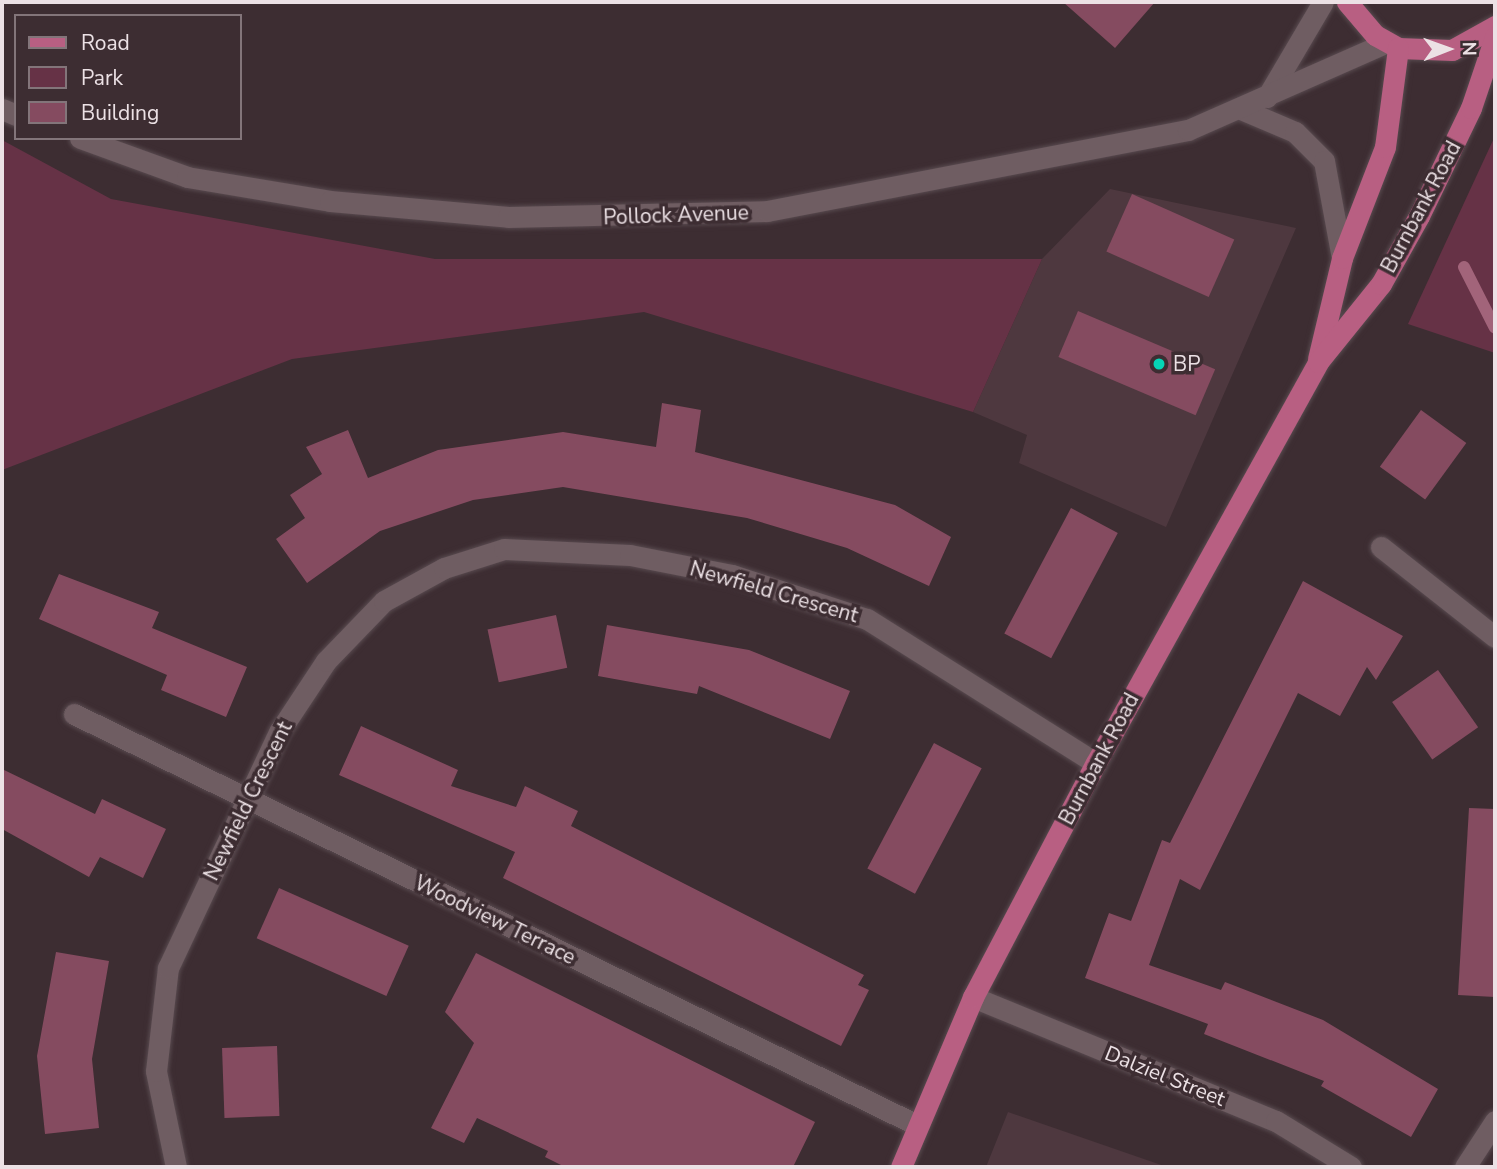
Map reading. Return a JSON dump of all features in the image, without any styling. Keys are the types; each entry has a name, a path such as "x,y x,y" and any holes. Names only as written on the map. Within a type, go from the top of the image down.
{"main road":[{"path":"1347,2 1391,45 1452,50 1495,26"},
{"name":"Burnbank Road","path":"901,1167 973,997 1096,762 1318,362 1381,284 1419,216 1471,108 1495,37"},
{"name":"Burnbank Road","path":"1318,362 1342,258 1385,147 1391,45"}],"street":[{"path":"1267,97 1323,2"},
{"name":"Pollock Avenue","path":"85,140 187,177 330,201 508,217 638,219 766,211 928,185 1188,130 1391,45"},
{"path":"1241,109 1295,132 1324,161 1342,258"},
{"path":"1381,547 1495,637"},
{"name":"Newfield Crescent","path":"176,1167 156,1070 168,968 279,732 326,661 384,601 444,568 504,549 630,555 732,575 867,619 1096,762"},
{"name":"Woodview Terrace","path":"74,714 917,1125"},
{"name":"Dalziel Street","path":"973,997 1276,1122 1351,1167"},
{"path":"1465,1167 1495,1121"}],"shaded area":[{"path":"1110,189 1296,228 1166,527 1019,463 1027,435 973,412 1042,259"},
{"path":"1008,1112 1167,1167 986,1167"}],"green space":[{"path":"1495,136 1495,353 1408,324"},
{"path":"2,140 111,199 435,259 1042,259 973,412 644,312 292,359 2,470"}],"building":[{"path":"1063,2 1155,2 1115,48"},
{"path":"1132,194 1234,240 1209,297 1106,252"},
{"path":"1078,311 1215,369 1196,415 1058,357"},
{"path":"662,403 701,410 695,452 895,505 951,537 929,586 847,548 747,518 563,487 473,500 380,531 307,583 276,539 305,518 290,495 322,474 306,447 348,430 368,478 438,450 563,432 656,447"},
{"path":"1421,410 1466,443 1425,500 1380,467"},
{"path":"1071,508 1118,533 1051,658 1004,633"},
{"path":"59,574 159,612 152,628 247,667 226,717 161,690 167,675 39,619"},
{"path":"1303,581 1403,636 1376,680 1367,667 1340,716 1298,693 1200,890 1180,879 1149,965 1221,990 1225,982 1323,1020 1438,1089 1411,1137 1321,1086 1324,1081 1204,1034 1208,1024 1085,978 1109,913 1131,921 1162,840 1170,843"},
{"path":"556,615 567,668 499,682 488,630"},
{"path":"607,625 749,650 850,691 830,739 699,686 697,694 598,676"},
{"path":"1438,670 1478,727 1432,759 1392,702"},
{"path":"361,726 458,770 451,786 516,807 525,786 578,811 571,826 864,975 858,985 869,990 841,1046 503,878 515,852 339,775"},
{"path":"934,743 982,768 915,894 867,868"},
{"path":"2,769 95,814 102,799 166,829 143,878 100,857 89,877 2,829"},
{"path":"1469,808 1495,809 1495,997 1458,995"},
{"path":"279,888 409,946 386,996 257,938"},
{"path":"56,952 109,961 92,1059 99,1128 45,1134 37,1056"},
{"path":"476,953 815,1122 793,1167 565,1167 545,1157 548,1151 477,1118 464,1143 431,1128 474,1043 445,1012"},
{"path":"277,1046 279,1116 224,1118 222,1048"}],"waterway":[{"path":"1464,267 1495,328"}],"place":[{"name":"BP","path":"1159,364"}]}
